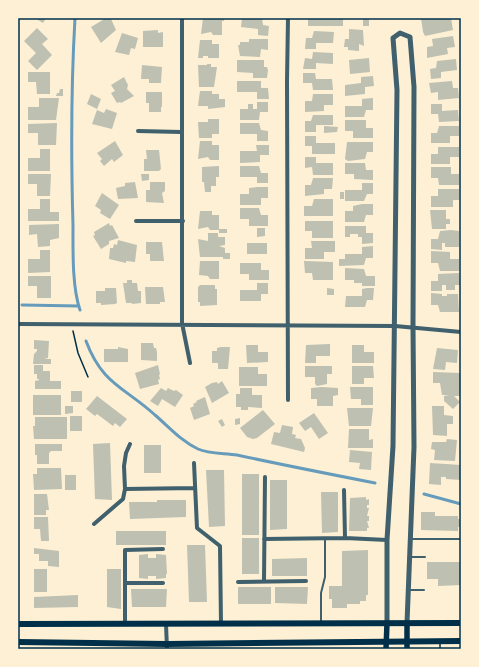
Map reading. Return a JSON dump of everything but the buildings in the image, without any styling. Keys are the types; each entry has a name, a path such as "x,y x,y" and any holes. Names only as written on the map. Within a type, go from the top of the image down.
{"main road":[{"path":"18,624 461,622"},
{"path":"386,623 386,646"},
{"path":"407,623 407,646"},
{"path":"18,642 73,646 167,647 440,646 461,641"}],"street":[{"path":"182,18 182,323 190,363"},
{"path":"288,18 288,400"},
{"path":"386,623 387,540 393,446 397,90 392,38 400,33 410,37 414,87 414,447 407,623"},
{"path":"138,131 181,132"},
{"path":"136,221 182,221"},
{"path":"18,324 182,323 413,326 461,332"},
{"path":"94,524 123,499 126,489 124,466 126,453 130,444"},
{"path":"194,463 197,528 220,546 221,624"},
{"path":"264,477 264,581"},
{"path":"126,489 195,488"},
{"path":"344,490 344,538"},
{"path":"264,539 344,538 387,540"},
{"path":"125,624 124,550 163,549"},
{"path":"238,582 306,581"},
{"path":"125,583 163,583"},
{"path":"166,624 167,647"}],"lane":[{"path":"321,623 321,593 325,577 325,538"},
{"path":"410,539 461,539"},
{"path":"410,557 425,557"},
{"path":"408,590 424,590"}],"path":[{"path":"72,324 78,353 88,377"}],"waterway":[{"path":"75,18 72,122 73,257 74,280 80,310"},
{"path":"22,305 79,306"},
{"path":"86,341 99,367 115,384 144,406 181,438 202,451 237,455 375,483"},
{"path":"424,494 461,504"}]}
